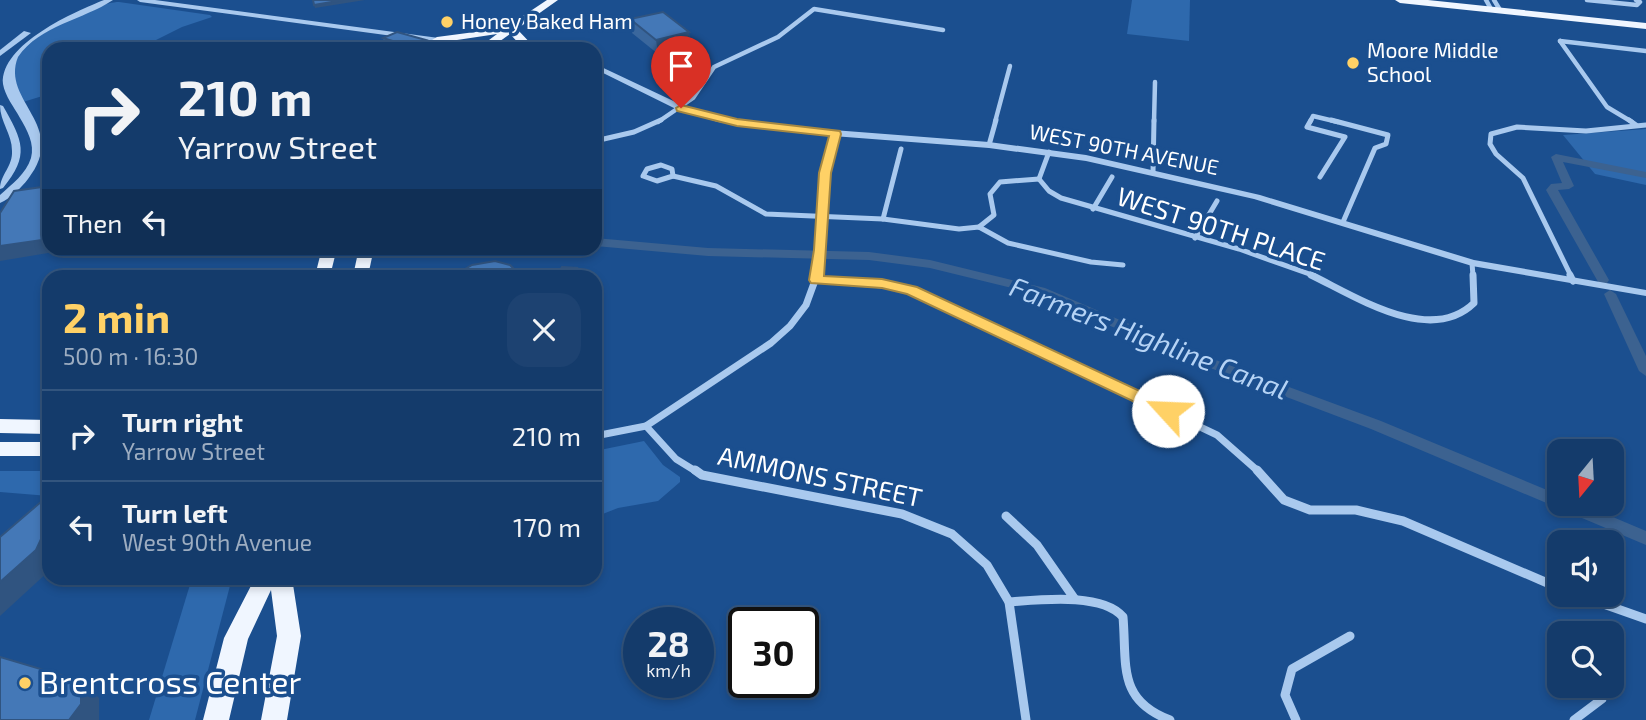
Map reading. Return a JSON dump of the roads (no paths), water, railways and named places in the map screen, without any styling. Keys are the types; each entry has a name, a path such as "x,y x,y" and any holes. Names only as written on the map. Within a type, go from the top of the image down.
{"main road":[{"path":"492,42 553,0"},
{"path":"1400,0 1493,5 1646,26"},
{"path":"437,40 480,35 515,25"},
{"path":"515,25 518,39 522,42"},
{"path":"410,36 422,42"},
{"path":"0,426 42,427"},
{"path":"0,449 42,449"},
{"path":"216,720 236,638 262,585"},
{"path":"274,720 289,636 282,585"}],"street":[{"path":"0,54 30,31 98,0"},
{"path":"0,200 27,174 36,160 38,144 6,83 4,74 8,62 18,50 40,33 110,0"},
{"path":"140,0 449,42"},
{"path":"1587,0 1637,5 1640,2 1636,0"},
{"path":"602,141 638,131 681,108 702,88 706,75 714,67 778,37 814,9 943,30"},
{"path":"1637,126 1607,107 1560,41 1646,51"},
{"path":"989,145 1010,66"},
{"name":"WEST 90TH AVENUE","path":"602,69 681,108 748,124 1049,152 1153,172 1257,197 1472,263 1646,293"},
{"path":"1153,172 1155,82"},
{"path":"0,108 19,146 15,167 0,186"},
{"path":"1320,177 1345,137 1307,127 1313,116 1388,135 1385,144 1375,148 1343,222"},
{"path":"1573,281 1522,178 1496,154 1490,144 1491,134 1517,127 1586,131 1646,125"},
{"path":"602,435 646,426 780,335 806,305 816,280 821,250 825,173 835,134"},
{"path":"883,219 901,149"},
{"path":"979,227 994,215 990,194 1000,182 1039,179 1049,152"},
{"path":"673,176 673,169 661,165 646,169 642,174 648,180 657,181 673,176 716,186 766,214 883,219 926,226 979,227 1009,243 1091,262 1123,265"},
{"path":"1093,209 1112,177"},
{"name":"WEST 90TH PLACE","path":"1039,179 1049,191 1061,198 1297,269 1374,309 1431,320 1460,316 1474,303 1472,263"},
{"path":"1195,238 1217,201"},
{"path":"816,280 882,284 912,290 1202,427 1232,446 1291,505 1310,510 1356,510 1403,521 1547,583"},
{"name":"AMMONS STREET","path":"646,426 676,458 702,475 902,514 952,534 987,565 1009,603 1026,720"},
{"path":"1006,516 1037,545 1074,598"},
{"path":"1009,603 1074,598 1111,606 1118,611 1124,625 1129,690 1152,713 1170,720"},
{"path":"1613,607 1646,618"},
{"path":"1292,719 1284,696 1292,669 1350,636"},
{"path":"1574,720 1602,699"}],"waterway":[{"name":"Farmers Highline Canal","path":"1603,280 1552,190 1555,186 1569,186 1556,157 1646,175"},
{"name":"Farmers Highline Canal","path":"602,243 708,252 869,256 930,264 1040,291 1197,358 1376,425 1547,497"},
{"name":"Farmers Highline Canal","path":"1610,294 1646,371"},
{"name":"Farmers Highline Canal","path":"1594,516 1646,538"}],"place":[{"name":"Honey Baked Ham","path":"447,22"},
{"name":"Moore Middle School","path":"1353,63"},
{"name":"Brentcross Center","path":"25,683"}]}
